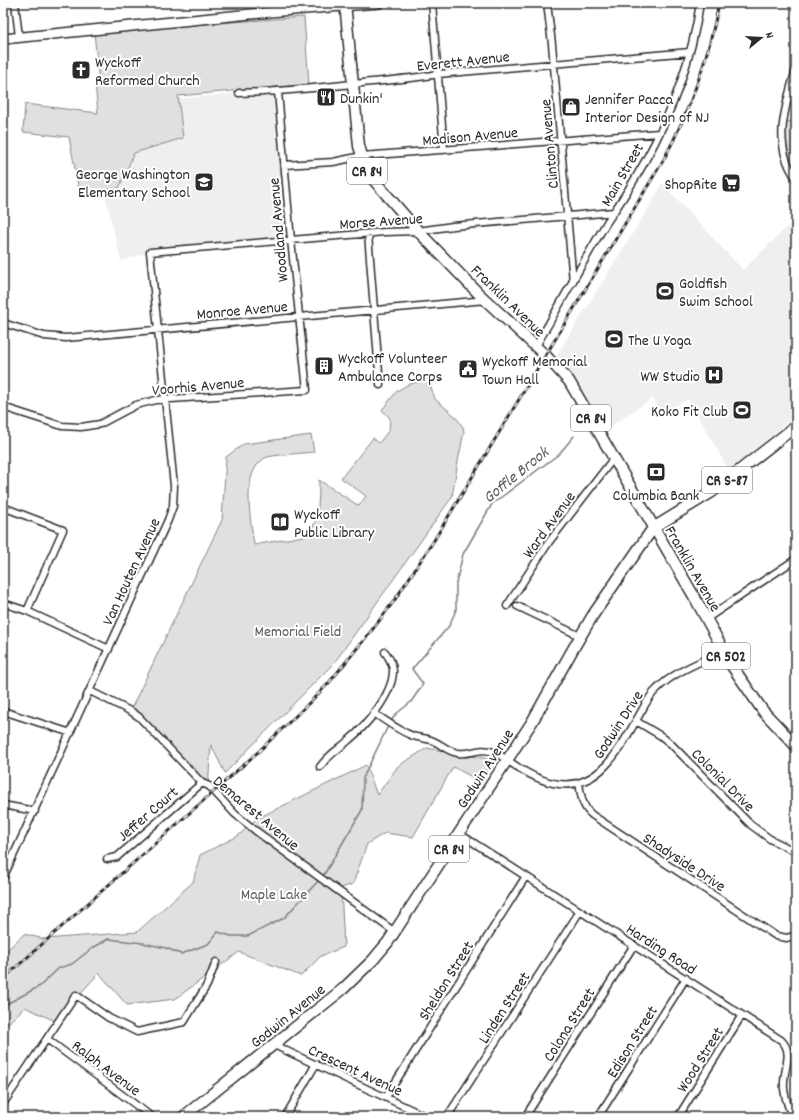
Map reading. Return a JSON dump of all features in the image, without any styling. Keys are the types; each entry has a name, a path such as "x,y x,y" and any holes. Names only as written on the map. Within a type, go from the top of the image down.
{"main road":[{"path":"3,39 281,7 379,3"},
{"name":"Franklin Avenue","path":"345,4 359,146 366,169 418,231 486,300 556,365 569,381 741,682 783,734 796,746"},
{"name":"Godwin Avenue","path":"183,1117 274,1045 356,977 373,960 396,932 532,722 580,636 653,528 712,492 796,426"}],"street":[{"path":"15,3 19,37"},
{"path":"432,3 444,150"},
{"name":"Clinton Avenue","path":"547,3 554,65 573,282"},
{"name":"Main Street","path":"536,346 645,162 672,106 690,52 700,3"},
{"name":"Everett Avenue","path":"239,93 278,92 438,74 690,52"},
{"path":"796,69 783,119 782,129 782,146 785,157 796,178"},
{"name":"Woodland Avenue","path":"278,92 298,317 307,390"},
{"name":"Madison Avenue","path":"284,166 333,162 362,156 659,132"},
{"name":"Morse Avenue","path":"150,252 418,231 453,226 614,212"},
{"path":"368,234 380,385"},
{"name":"Van Houten Avenue","path":"3,878 165,528 173,506 174,486 150,252"},
{"name":"Monroe Avenue","path":"3,323 44,336 61,338 486,300"},
{"name":"Voorhis Avenue","path":"3,407 62,426 81,427 100,424 136,405 145,402 307,390"},
{"name":"Ward Avenue","path":"507,606 549,542 613,459"},
{"path":"3,507 63,530 27,611"},
{"path":"706,619 796,559"},
{"path":"3,603 27,611 109,649"},
{"path":"517,606 580,636"},
{"name":"Godwin Drive","path":"374,713 404,732 417,737 430,739 452,751 464,753 487,750 495,753 541,780 550,783 568,785 579,783 595,776 608,765 649,699 658,688 674,676 723,651"},
{"path":"320,767 330,755 350,740 361,728 374,713 385,696 393,676 392,665 385,652"},
{"name":"Demarest Avenue","path":"90,691 139,717 202,783 209,786 235,814 256,831 396,932"},
{"path":"3,711 71,733"},
{"name":"Colonial Drive","path":"636,721 671,744 756,829 770,839 796,852"},
{"name":"Jeffer Court","path":"107,859 117,857 202,783"},
{"name":"Shadyside Drive","path":"579,783 585,808 592,815 776,936 787,938 796,935"},
{"path":"3,805 35,811"},
{"name":"Harding Road","path":"460,834 781,1040 786,1046 788,1056 785,1069 784,1088 792,1117"},
{"name":"Sheldon Street","path":"386,1098 526,876"},
{"name":"Linden Street","path":"447,1117 580,911"},
{"name":"Colona Street","path":"525,1117 634,945"},
{"path":"3,1104 76,995 109,1018 137,1032 184,1022 207,985 216,962"},
{"name":"Edison Street","path":"598,1117 686,978"},
{"name":"Wood Street","path":"678,1117 742,1015"},
{"name":"Ralph Avenue","path":"47,1039 152,1117"},
{"name":"Crescent Avenue","path":"274,1045 427,1117"},
{"path":"285,1117 316,1064"}],"shaded area":[{"name":"George Washington Elementary School","path":"278,92 291,240 150,252 121,261 104,191 120,188 134,153 183,138 178,99 239,93"},
{"path":"662,183 743,270 796,218 796,415 730,472 688,399 661,414 653,398 606,429 557,355 653,201"}],"green space":[{"path":"304,17 309,84 178,96 183,138 134,153 119,188 80,195 69,137 23,132 25,104 98,113 95,83 99,83 94,32"},
{"path":"783,120 796,123 796,171 784,152"},
{"name":"Memorial Field","path":"428,379 435,399 455,416 463,427 464,432 452,497 334,663 225,773 211,745 208,787 130,711 222,520 226,457 244,444 311,435 314,452 268,457 257,465 252,474 249,498 254,545 309,535 317,515 319,480 359,506 366,496 341,478 373,438 379,443 389,430 390,418 382,410 397,391 407,385"},
{"name":"Maple Lake","path":"427,748 494,760 480,781 453,767 413,837 385,833 367,844 353,884 341,888 344,947 321,956 301,976 239,952 175,999 127,1005 99,973 55,1021 25,1007 3,1028 3,954 24,934 44,939 137,932 193,882 200,855 238,836 256,819 366,765 377,795 398,766"}],"waterway":[{"name":"Goffle Brook","path":"391,721 396,714 411,702 423,684 412,669 449,626 456,610 456,583 463,554 492,504 559,454 574,436"},
{"name":"Goffle Brook","path":"322,878 362,810 363,778 389,724"},
{"name":"Goffle Brook","path":"3,1006 40,986 59,968 72,964 91,949 108,939 143,943 166,948 181,954 208,944 218,932 231,936 248,936 284,918 319,880"}],"railway":[{"path":"3,979 258,752 305,707 328,684 394,601 433,542 664,159 674,140 698,83 710,44 719,3"}],"place":[{"name":"Wyckoff Reformed Church","path":"81,70"},
{"name":"Dunkin'","path":"326,97"},
{"name":"Jennifer Pacca Interior Design of NJ","path":"571,107"},
{"name":"George Washington Elementary School","path":"204,182"},
{"name":"ShopRite","path":"731,183"},
{"name":"Goldfish Swim School","path":"665,291"},
{"name":"The U Yoga","path":"614,339"},
{"name":"Wyckoff Volunteer Ambulance Corps","path":"324,366"},
{"name":"Wyckoff Memorial Town Hall","path":"468,369"},
{"name":"WW Studio","path":"714,375"},
{"name":"Koko Fit Club","path":"742,410"},
{"name":"Columbia Bank","path":"656,472"},
{"name":"Wyckoff Public Library","path":"280,522"}]}
